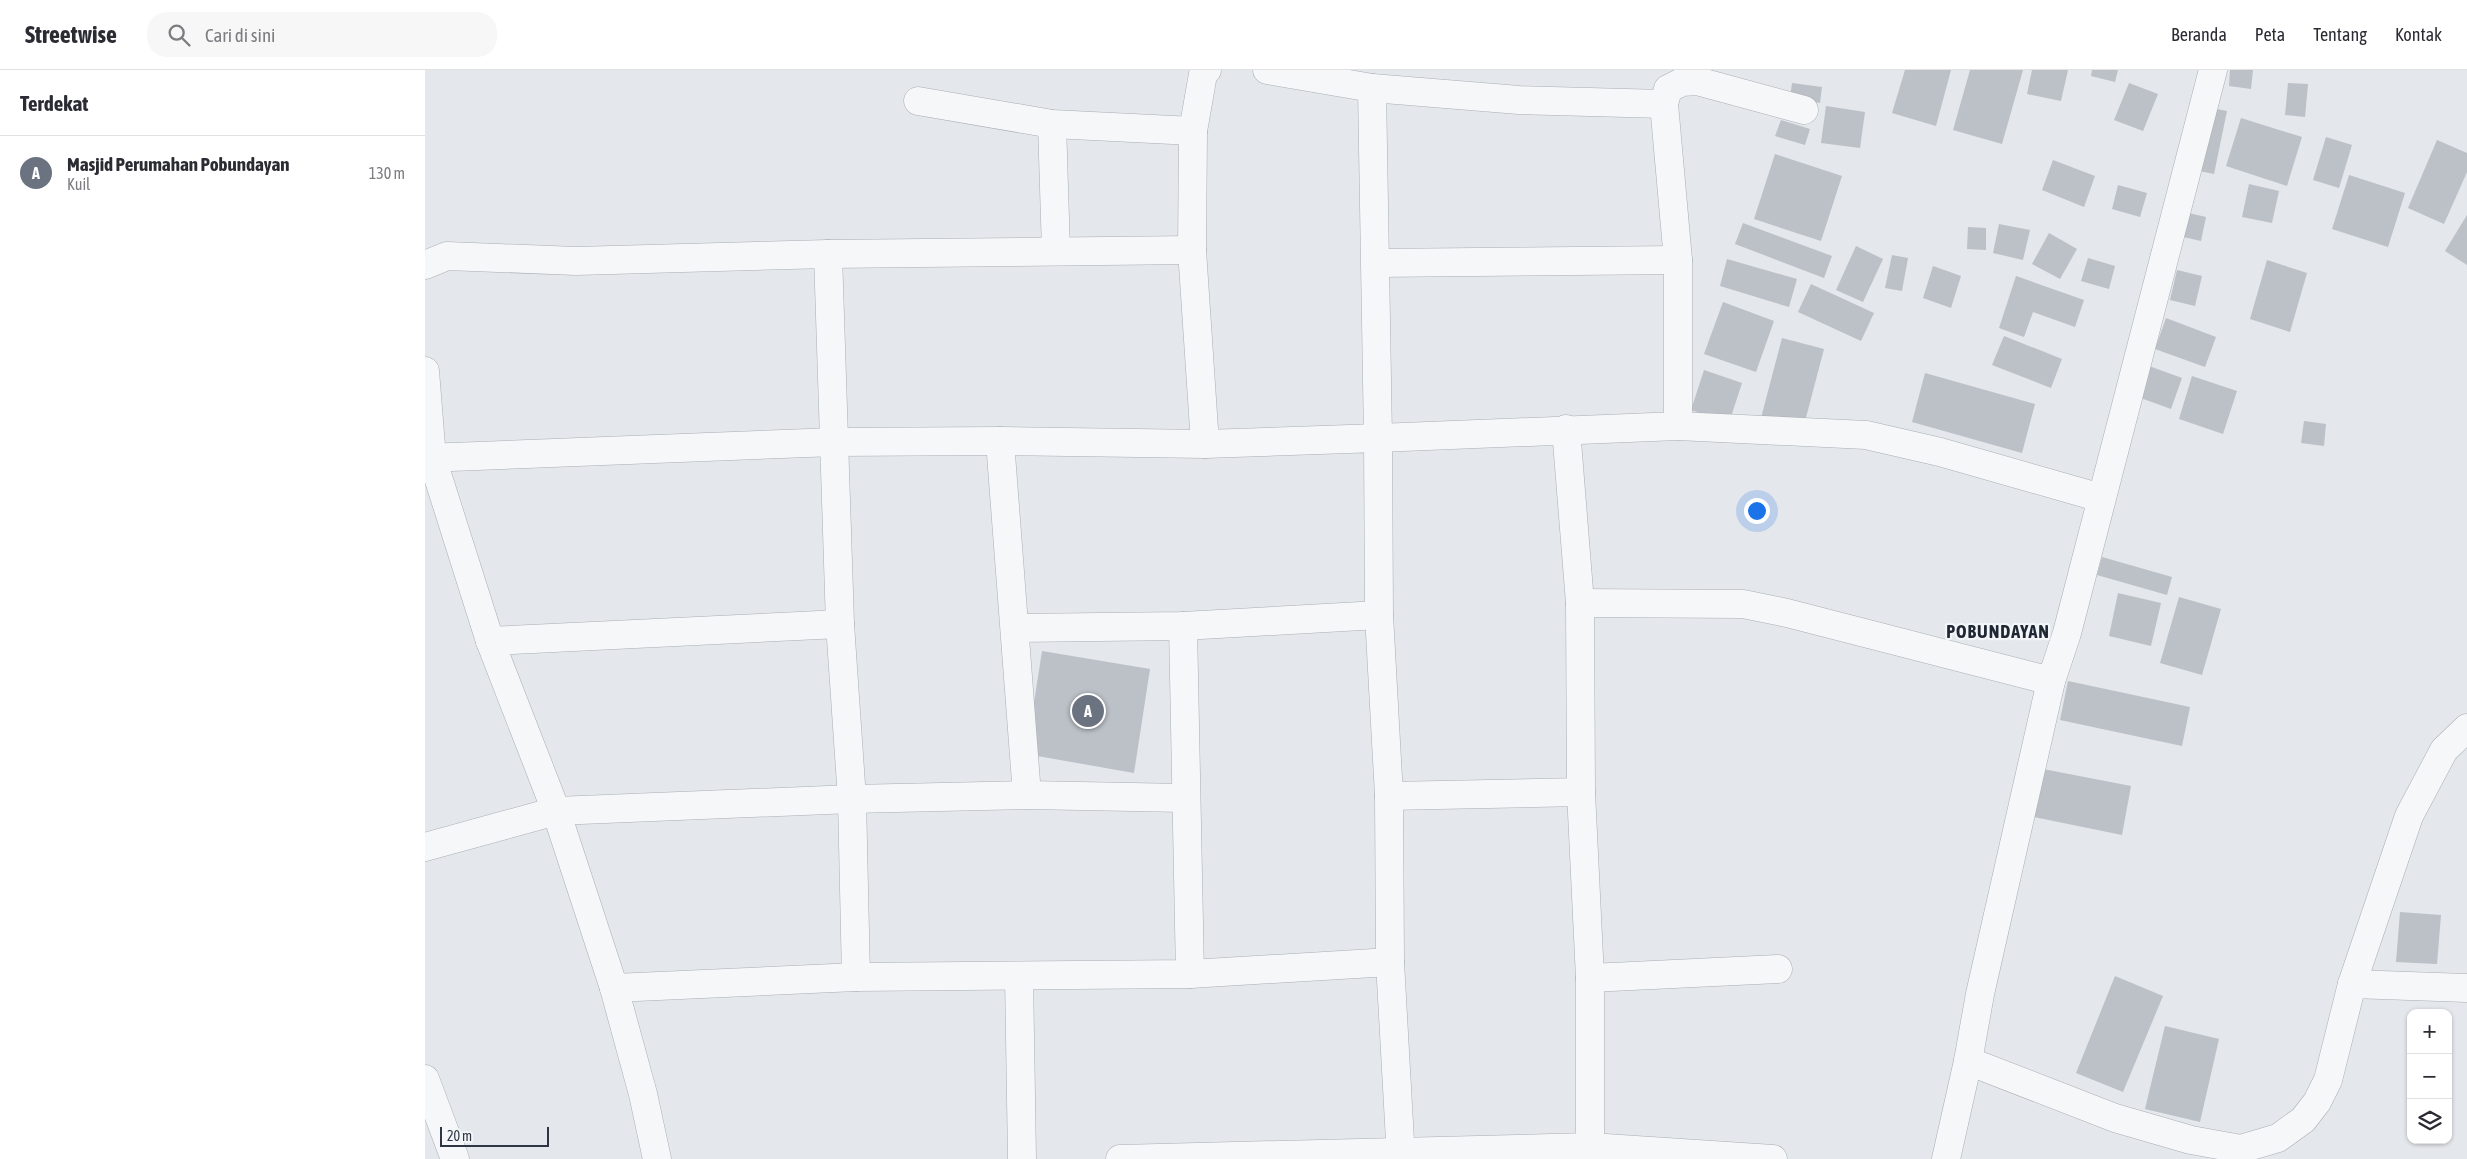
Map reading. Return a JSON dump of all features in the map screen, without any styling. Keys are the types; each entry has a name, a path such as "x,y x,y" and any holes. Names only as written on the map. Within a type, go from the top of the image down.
{"street":[{"path":"1205,444 1192,250 1193,131 1203,74 1207,70"},
{"path":"1267,70 1372,88 1519,100 1664,104"},
{"path":"1946,1159 1968,1061 1980,994 2051,681 2067,633 2213,70"},
{"path":"1678,426 1677,260 1664,104 1668,89 1682,82 1697,80 1804,110"},
{"path":"1372,88 1376,263 1379,614 1389,796 1390,962 1401,1156"},
{"path":"918,101 1052,124 1193,131"},
{"path":"1052,124 1056,251"},
{"path":"425,265 447,256 577,261 828,254 1192,250"},
{"path":"828,254 840,624 852,799 856,978"},
{"path":"1376,263 1677,260"},
{"path":"425,371 428,458 490,641 556,812 614,988 643,1094 657,1159"},
{"path":"428,458 835,442 1000,441 1205,444 1678,426 1866,435 1940,452 2101,498"},
{"path":"1566,429 1580,603 1581,792 1590,978 1589,1147"},
{"path":"1000,441 1027,795"},
{"path":"1580,603 1743,604 1796,615 2051,681"},
{"path":"1015,628 1183,626 1379,614"},
{"path":"490,641 840,624"},
{"path":"1183,626 1190,974"},
{"path":"1968,1061 2115,1118 2191,1140 2241,1148 2278,1138 2303,1120 2317,1102 2327,1080 2352,984 2409,816 2444,750 2467,728"},
{"path":"1389,796 1581,792"},
{"path":"425,847 556,812 852,799 1027,795 1185,798"},
{"path":"614,988 856,978 1190,974 1390,962"},
{"path":"1590,978 1778,969"},
{"path":"1019,976 1023,1159"},
{"path":"2352,984 2467,988"},
{"path":"425,1079 455,1159"},
{"path":"1120,1159 1401,1156 1589,1147 1773,1159"}],"building":[{"path":"1905,70 1951,70 1936,126 1892,113"},
{"path":"1970,70 2023,70 2002,144 1953,130"},
{"path":"2032,70 2068,70 2061,101 2027,94"},
{"path":"2092,70 2118,70 2115,82 2091,76"},
{"path":"2230,70 2253,70 2251,89 2229,86"},
{"path":"1792,83 1822,87 1820,103 1790,98"},
{"path":"2129,83 2158,94 2143,131 2114,120"},
{"path":"2288,83 2308,84 2305,117 2285,115"},
{"path":"1826,106 1865,112 1860,148 1821,143"},
{"path":"2212,108 2227,111 2214,174 2199,171"},
{"path":"2241,118 2302,137 2287,186 2226,166"},
{"path":"1781,120 1810,129 1805,145 1775,136"},
{"path":"2326,137 2352,145 2339,188 2313,180"},
{"path":"2437,140 2467,153 2467,172 2444,224 2408,208"},
{"path":"1775,154 1842,176 1821,241 1754,219"},
{"path":"2053,160 2095,176 2084,207 2042,190"},
{"path":"2349,175 2405,193 2388,247 2332,229"},
{"path":"2249,184 2279,191 2272,223 2242,217"},
{"path":"2118,185 2147,193 2140,217 2112,209"},
{"path":"2184,212 2206,217 2201,241 2179,236"},
{"path":"2467,215 2467,265 2445,251"},
{"path":"1743,223 1832,256 1824,278 1735,244"},
{"path":"1999,224 2030,230 2023,260 1993,253"},
{"path":"1968,227 1986,228 1986,250 1967,249"},
{"path":"2049,233 2077,249 2060,279 2032,264"},
{"path":"1856,246 1883,259 1863,302 1836,290"},
{"path":"1892,255 1908,258 1902,291 1885,288"},
{"path":"2088,258 2115,266 2109,289 2081,281"},
{"path":"1727,259 1797,279 1789,307 1720,286"},
{"path":"2267,260 2307,273 2290,332 2250,319"},
{"path":"1933,266 1961,276 1951,308 1923,298"},
{"path":"2177,270 2202,276 2195,306 2170,300"},
{"path":"2016,276 2084,300 2075,327 2033,312 2024,337 1999,328"},
{"path":"1811,284 1874,313 1861,341 1798,312"},
{"path":"1723,302 1774,321 1756,372 1704,354"},
{"path":"2166,318 2216,337 2205,367 2155,349"},
{"path":"2004,336 2062,359 2051,388 1992,365"},
{"path":"1782,338 1824,349 1803,429 1761,418"},
{"path":"2149,366 2182,378 2171,409 2138,397"},
{"path":"1704,370 1742,383 1729,423 1691,410"},
{"path":"1925,373 2035,404 2022,453 1912,422"},
{"path":"2192,376 2237,391 2223,434 2179,419"},
{"path":"2304,421 2326,424 2324,446 2301,443"},
{"path":"2102,557 2172,577 2167,595 2097,575"},
{"path":"2118,593 2161,603 2151,646 2109,636"},
{"path":"2179,597 2221,609 2202,675 2160,663"},
{"path":"1042,651 1150,669 1134,773 1026,754"},
{"path":"2068,681 2190,707 2182,746 2060,720"},
{"path":"2043,769 2131,786 2122,835 2034,817"},
{"path":"2400,912 2441,915 2437,964 2396,962"},
{"path":"2115,976 2163,996 2123,1092 2076,1073"},
{"path":"2165,1026 2219,1039 2200,1122 2145,1109"}],"place":[{"name":"Masjid Perumahan Pobundayan","path":"1088,711"}],"district":[{"name":"POBUNDAYAN","path":"1998,632"}]}
